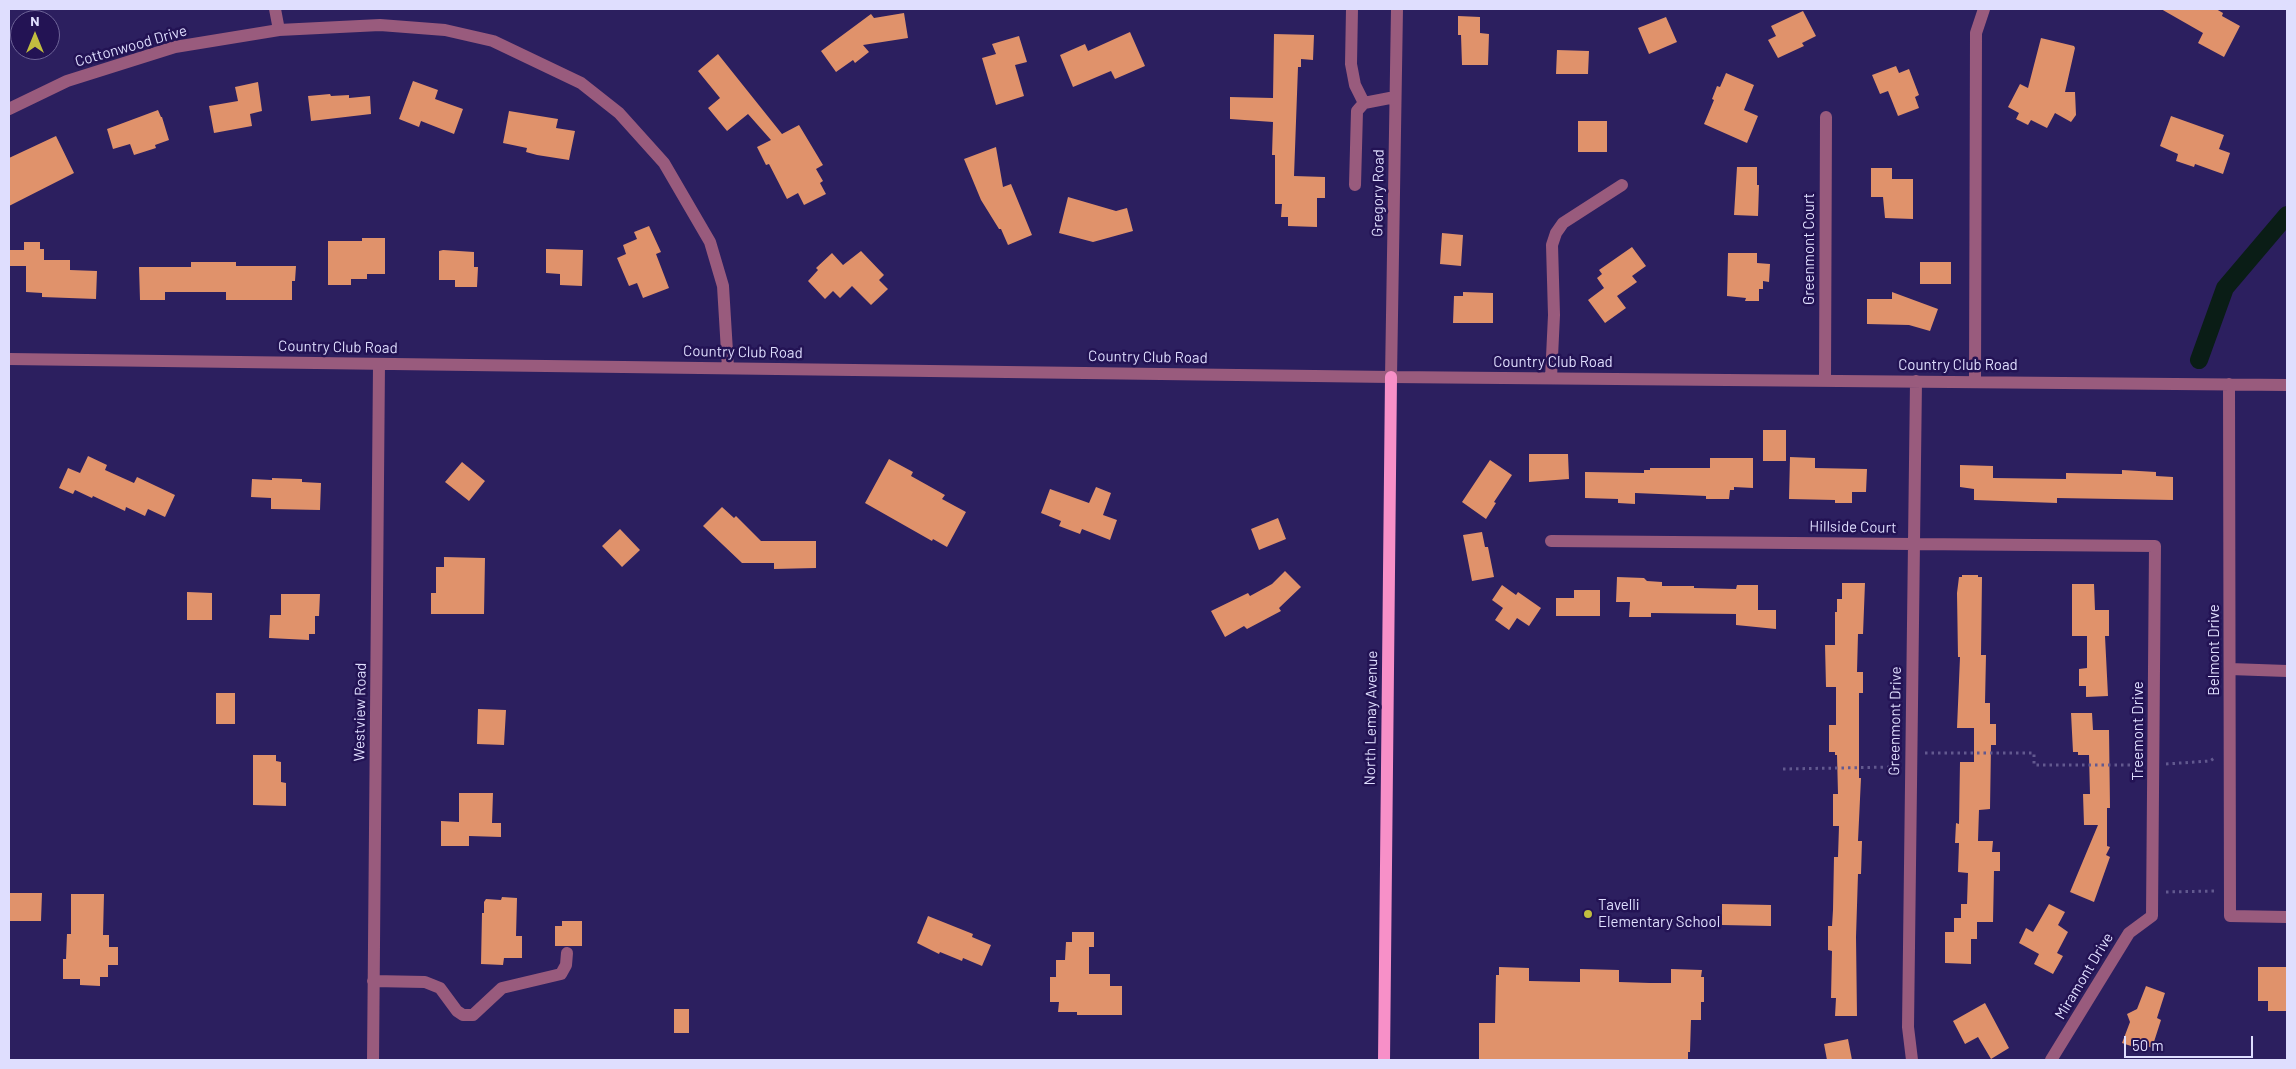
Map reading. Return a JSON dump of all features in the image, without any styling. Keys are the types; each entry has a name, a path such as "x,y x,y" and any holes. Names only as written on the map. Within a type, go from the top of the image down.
{"main road":[{"name":"North Lemay Avenue","path":"1384,1060 1391,377"}],"street":[{"path":"275,9 278,30"},
{"path":"1352,9 1351,64 1355,85 1364,103"},
{"name":"Gregory Road","path":"1391,377 1397,9"},
{"path":"1975,382 1976,33 1984,9"},
{"name":"Cottonwood Drive","path":"9,109 67,81 175,47 278,30 380,25 445,30 493,40 581,83 619,113 664,163 710,242 723,286 728,368"},
{"path":"1355,186 1357,111 1364,103 1395,96"},
{"name":"Greenmont Court","path":"1825,381 1826,117"},
{"path":"1551,378 1554,315 1552,245 1556,233 1563,223 1622,185"},
{"name":"Country Club Road","path":"9,359 1391,377 2287,384"},
{"name":"Westview Road","path":"373,1060 379,364"},
{"name":"Greenmont Drive","path":"1912,1060 1908,1027 1916,381"},
{"name":"Belmont Drive","path":"2229,384 2230,916 2287,917"},
{"name":"Hillside Court","path":"1551,541 2155,546"},
{"name":"Treemont Drive","path":"2152,916 2155,546"},
{"path":"2230,669 2287,671"},
{"name":"Miramont Drive","path":"2051,1060 2129,933 2152,916"},
{"path":"373,981 425,982 440,988 463,1015 473,1015 502,988 561,974 566,965 566,953"}],"path":[{"path":"1783,769 1894,767 1911,752 2034,753 2034,766 2154,765 2210,761 2230,748"},
{"path":"2153,892 2230,891"}],"building":[{"path":"2161,9 2216,9 2223,13 2222,16 2240,26 2224,57 2198,43 2203,33"},
{"path":"1803,11 1816,36 1802,43 1804,46 1778,58 1768,40 1776,36 1771,26"},
{"path":"904,13 908,38 863,45 869,52 855,63 853,60 836,72 821,51 871,14 874,18"},
{"path":"1458,16 1480,17 1480,33 1489,34 1488,65 1462,65 1461,35 1458,35"},
{"path":"1666,17 1677,42 1649,54 1638,28"},
{"path":"1130,32 1145,66 1115,79 1111,71 1073,87 1060,55 1085,44 1088,51"},
{"path":"1274,34 1314,35 1313,60 1301,59 1301,67 1298,67 1294,176 1325,177 1325,198 1317,198 1317,227 1288,226 1288,217 1281,217 1282,204 1275,204 1275,155 1272,155 1273,122 1230,119 1230,97 1273,98"},
{"path":"1019,36 1027,62 1015,65 1024,96 996,105 982,58 996,54 992,44"},
{"path":"2041,38 2074,46 2075,48 2065,92 2075,92 2076,115 2071,122 2055,113 2047,128 2031,120 2028,125 2016,119 2019,113 2008,107 2020,84 2028,88"},
{"path":"1557,50 1589,51 1588,74 1556,74"},
{"path":"718,54 782,134 799,125 823,165 816,169 823,181 820,183 826,194 804,205 798,193 787,199 769,164 766,165 757,147 771,140 748,114 727,131 708,108 720,98 698,71"},
{"path":"1896,66 1899,73 1909,69 1919,95 1915,97 1919,108 1898,116 1888,91 1880,94 1872,75"},
{"path":"1726,73 1754,85 1744,110 1758,116 1747,143 1704,124 1714,100 1712,99 1717,86 1720,87"},
{"path":"413,81 438,90 435,99 463,109 454,134 421,121 419,127 399,119"},
{"path":"258,82 262,111 250,114 252,126 214,133 209,106 238,101 235,87"},
{"path":"330,94 331,96 349,95 349,98 370,96 371,114 311,121 308,96"},
{"path":"158,110 169,140 155,145 156,148 134,155 130,144 113,149 107,129"},
{"path":"509,111 558,119 556,128 575,131 569,160 537,155 526,152 527,148 503,143"},
{"path":"2171,116 2224,135 2219,149 2230,153 2223,174 2195,164 2194,167 2176,161 2178,154 2160,146"},
{"path":"1578,121 1607,121 1607,152 1578,152"},
{"path":"56,136 74,173 9,206 9,158"},
{"path":"996,147 1003,187 1011,184 1032,235 1008,245 1001,229 999,229 981,200 964,159"},
{"path":"1737,167 1757,167 1757,185 1759,185 1758,216 1734,215"},
{"path":"1871,168 1892,168 1892,179 1913,179 1913,219 1885,218 1883,197 1871,197"},
{"path":"1068,197 1116,211 1127,208 1133,231 1093,242 1059,233"},
{"path":"649,226 661,252 656,254 669,288 643,298 637,283 629,286 617,258 626,254 623,245 637,239 634,232"},
{"path":"1442,233 1463,235 1461,266 1440,264"},
{"path":"362,238 385,238 385,274 367,274 367,279 351,279 351,285 328,285 328,241 362,241"},
{"path":"24,242 40,242 40,249 44,249 44,260 70,260 70,270 97,271 96,299 42,297 42,293 26,292 26,266 10,266 10,250 24,250"},
{"path":"1632,247 1646,266 1632,276 1637,282 1617,296 1626,308 1605,323 1588,300 1604,288 1597,278 1602,274 1599,270"},
{"path":"546,249 583,250 582,286 560,285 560,274 546,273"},
{"path":"439,251 474,252 474,267 478,267 477,287 455,287 455,280 439,280"},
{"path":"861,251 884,275 879,280 888,289 871,305 852,286 840,298 833,291 825,299 808,281 818,270 816,268 832,253 843,265"},
{"path":"1728,253 1757,253 1757,263 1770,264 1769,282 1763,281 1763,289 1759,289 1759,301 1745,301 1746,298 1727,296"},
{"path":"191,262 236,262 236,266 296,266 295,281 292,281 292,300 226,300 226,292 165,292 165,300 140,300 139,267 191,267"},
{"path":"1920,262 1951,262 1951,284 1920,284"},
{"path":"1463,292 1493,293 1493,323 1453,323 1454,296 1463,296"},
{"path":"1892,292 1938,309 1930,331 1909,325 1867,324 1867,299 1892,299"},
{"path":"1763,430 1786,430 1786,461 1763,461"},
{"path":"1529,454 1568,454 1569,479 1529,482"},
{"path":"88,456 107,465 105,470 134,483 137,477 175,495 165,517 148,509 145,516 126,507 125,511 93,496 92,498 75,490 73,494 59,488 68,468 80,473"},
{"path":"1790,457 1815,458 1815,468 1867,469 1866,492 1852,492 1852,503 1835,503 1835,500 1789,499"},
{"path":"1710,458 1753,458 1753,488 1734,487 1734,490 1730,490 1729,499 1706,499 1706,496 1635,493 1635,504 1618,503 1618,499 1585,498 1585,472 1644,473 1644,470 1650,470 1650,468 1710,468"},
{"path":"889,459 913,472 911,476 945,495 942,499 966,512 947,547 933,539 932,541 865,503"},
{"path":"1490,460 1512,475 1494,502 1496,503 1486,519 1462,502"},
{"path":"462,462 485,481 469,501 445,482"},
{"path":"1960,465 1993,466 1993,478 2066,479 2066,473 2122,474 2122,470 2156,472 2156,476 2173,477 2173,500 2057,498 2057,503 1974,500 1974,489 1960,487"},
{"path":"272,478 302,479 302,482 321,483 320,510 271,509 271,498 251,497 252,479 272,480"},
{"path":"1096,487 1111,493 1103,515 1117,520 1110,540 1082,529 1080,534 1059,526 1061,521 1041,513 1050,489 1089,503"},
{"path":"722,507 734,518 736,516 761,541 816,541 816,568 774,569 774,563 742,563 703,526"},
{"path":"1278,518 1286,539 1259,550 1251,529"},
{"path":"620,529 640,550 622,567 602,546"},
{"path":"1482,532 1485,547 1488,547 1494,577 1472,581 1463,535"},
{"path":"444,557 485,558 484,614 431,614 431,593 436,593 436,567 444,567"},
{"path":"1285,571 1301,587 1279,608 1281,611 1247,629 1244,626 1225,637 1211,611 1248,593 1250,596 1272,584"},
{"path":"1962,575 1978,575 1978,577 1982,577 1981,655 1986,655 1985,703 1990,703 1990,724 1996,724 1996,745 1991,745 1990,809 1979,810 1978,841 1993,841 1992,852 2000,852 2000,871 1994,871 1993,922 1977,922 1977,939 1971,939 1971,964 1945,963 1945,932 1954,932 1954,918 1961,918 1961,904 1967,904 1968,873 1958,872 1959,843 1955,843 1956,823 1959,824 1960,762 1974,762 1974,728 1957,728 1960,657 1958,657 1957,593 1959,577 1962,577"},
{"path":"1617,577 1644,578 1647,581 1662,582 1662,586 1694,586 1694,588 1736,589 1737,585 1758,585 1758,610 1776,610 1776,629 1736,625 1736,614 1651,613 1651,617 1629,617 1630,602 1616,602"},
{"path":"1842,583 1865,583 1863,634 1858,634 1857,672 1863,672 1863,693 1859,693 1859,778 1861,778 1858,841 1862,841 1861,874 1858,874 1856,937 1857,1016 1835,1016 1836,998 1831,998 1832,951 1828,950 1828,926 1832,926 1834,857 1838,857 1839,826 1833,826 1833,794 1838,794 1837,755 1835,755 1835,752 1829,752 1829,725 1836,725 1836,687 1826,687 1825,645 1835,645 1835,612 1837,612 1837,599 1842,599"},
{"path":"2072,584 2094,584 2095,610 2109,610 2109,636 2105,636 2108,696 2086,697 2086,686 2079,686 2079,669 2087,668 2087,636 2072,636"},
{"path":"1502,585 1516,595 1518,592 1541,608 1529,626 1517,618 1509,630 1495,620 1503,608 1492,600"},
{"path":"1574,590 1600,590 1600,616 1556,616 1556,598 1574,598"},
{"path":"187,592 212,593 212,620 187,620"},
{"path":"281,594 320,594 319,616 315,616 315,634 309,634 309,640 269,638 270,615 281,615"},
{"path":"216,693 235,693 235,724 216,724"},
{"path":"478,709 506,710 504,745 477,744"},
{"path":"2071,713 2092,713 2093,730 2109,730 2110,808 2107,808 2107,846 2110,847 2106,855 2110,857 2094,902 2070,892 2098,825 2084,825 2083,794 2090,794 2089,755 2078,755 2078,752 2073,752"},
{"path":"253,755 276,755 276,761 281,762 281,782 286,783 286,806 253,805"},
{"path":"459,793 493,793 492,823 501,823 501,837 469,836 469,846 441,846 441,821 459,822"},
{"path":"9,893 42,893 41,921 9,921"},
{"path":"71,894 104,894 103,935 109,935 109,947 118,947 118,965 108,965 108,977 100,977 100,986 80,985 80,979 63,979 63,959 66,959 67,934 71,934"},
{"path":"502,897 517,898 516,936 522,936 522,958 504,958 503,965 481,964 484,902 486,899 501,900"},
{"path":"1722,904 1771,905 1771,926 1722,925"},
{"path":"2049,904 2065,912 2058,925 2068,932 2057,953 2063,956 2053,974 2034,964 2039,954 2019,943 2026,928 2033,932"},
{"path":"928,916 973,934 972,937 991,945 982,966 963,958 962,961 940,952 939,954 917,943"},
{"path":"562,921 582,921 582,946 555,946 555,926 562,926"},
{"path":"1072,932 1094,932 1094,947 1089,947 1089,974 1110,974 1110,986 1122,986 1122,1015 1077,1015 1077,1012 1058,1012 1059,1002 1050,1002 1050,977 1056,977 1056,960 1065,960 1066,942 1072,942"},
{"path":"1499,967 1529,968 1529,981 1580,982 1580,969 1619,970 1619,982 1650,983 1671,983 1671,969 1702,970 1701,977 1704,977 1704,1002 1701,1002 1701,1020 1691,1020 1688,1060 1479,1060 1479,1023 1495,1023 1496,975 1499,975"},
{"path":"2258,967 2287,967 2287,1011 2268,1011 2268,1001 2258,1001"},
{"path":"2146,986 2165,993 2157,1018 2161,1020 2152,1048 2142,1044 2140,1049 2122,1043 2130,1022 2127,1014 2137,1009"},
{"path":"1985,1003 2009,1048 1991,1059 1978,1037 1965,1044 1953,1021"},
{"path":"674,1009 689,1009 689,1033 674,1033"},
{"path":"1848,1039 1852,1060 1827,1060 1824,1044"}],"waterway":[{"path":"2199,360 2225,288 2287,215"}],"place":[{"name":"Tavelli Elementary School","path":"1588,914"}]}
